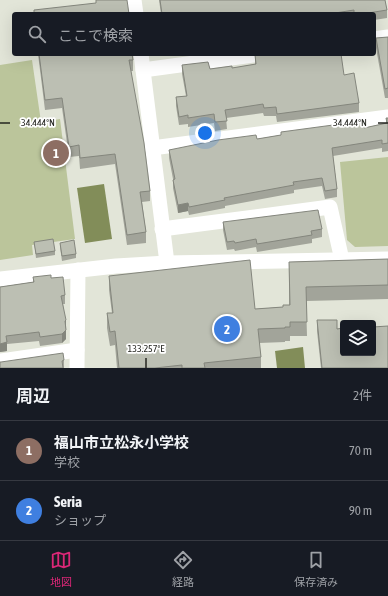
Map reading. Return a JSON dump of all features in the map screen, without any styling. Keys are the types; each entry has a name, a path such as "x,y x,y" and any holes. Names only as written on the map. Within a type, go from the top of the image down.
{"street":[{"path":"134,0 136,12"},
{"path":"376,39 388,37"},
{"path":"141,56 167,263"},
{"path":"143,70 246,56"},
{"path":"152,148 388,117"},
{"path":"162,229 330,207 342,260"},
{"path":"0,279 116,266 167,263 388,259"},
{"path":"77,368 78,270"},
{"path":"0,361 77,350"}],"shaded area":[{"path":"32,60 41,122 60,119 75,239 32,245 33,255 0,260 0,65"},
{"path":"388,157 388,246 355,247 347,240 340,162"},
{"path":"104,184 112,239 85,243 77,188"},
{"path":"303,347 305,368 277,368 275,351"}],"building":[{"path":"96,0 127,0 129,12 34,12 34,10 96,3"},
{"path":"160,0 385,0 387,10 374,12 354,12 354,10 342,12 162,12"},
{"path":"388,37 388,88 385,89 376,38"},
{"path":"39,56 132,56 133,60 129,60 144,143 150,191 140,192 146,232 127,235 115,154 80,158 79,145 69,147 62,98 45,100"},
{"path":"255,56 341,56 344,75 354,73 359,103 277,114 276,107 264,108 263,104 225,110 227,121 215,122 214,114 188,118 188,115 179,117 176,97 187,96 182,65 208,62 210,69 232,66 232,68 256,64"},
{"path":"386,118 388,118 388,143 382,144 382,140 332,148 337,189 325,191 322,178 293,182 294,185 224,198 225,200 189,207 188,203 178,205 173,180 175,179 169,150 218,140 256,135 257,139 281,135 281,132 363,121 364,128 387,123"},
{"path":"318,210 322,229 311,231 312,235 257,244 256,239 235,243 234,241 227,242 223,222"},
{"path":"53,239 55,251 36,254 34,242"},
{"path":"74,240 76,254 62,256 60,243"},
{"path":"388,259 388,285 306,287 307,322 290,322 290,327 285,328 258,329 261,357 204,363 205,368 182,368 182,365 155,368 119,368 115,331 110,332 107,313 113,313 109,276 250,260 255,309 290,305 289,262"},
{"path":"51,275 51,278 63,277 65,295 61,296 66,320 66,330 62,334 40,337 39,332 6,336 7,342 0,344 0,287 34,282 33,277"},
{"path":"317,320 337,320 337,329 340,328 340,356 376,356 376,327 388,326 388,368 322,368"},
{"path":"63,353 63,368 0,368 0,362"}],"place":[{"name":"福山市立松永小学校","path":"56,153"},
{"name":"Seria","path":"227,329"}]}
